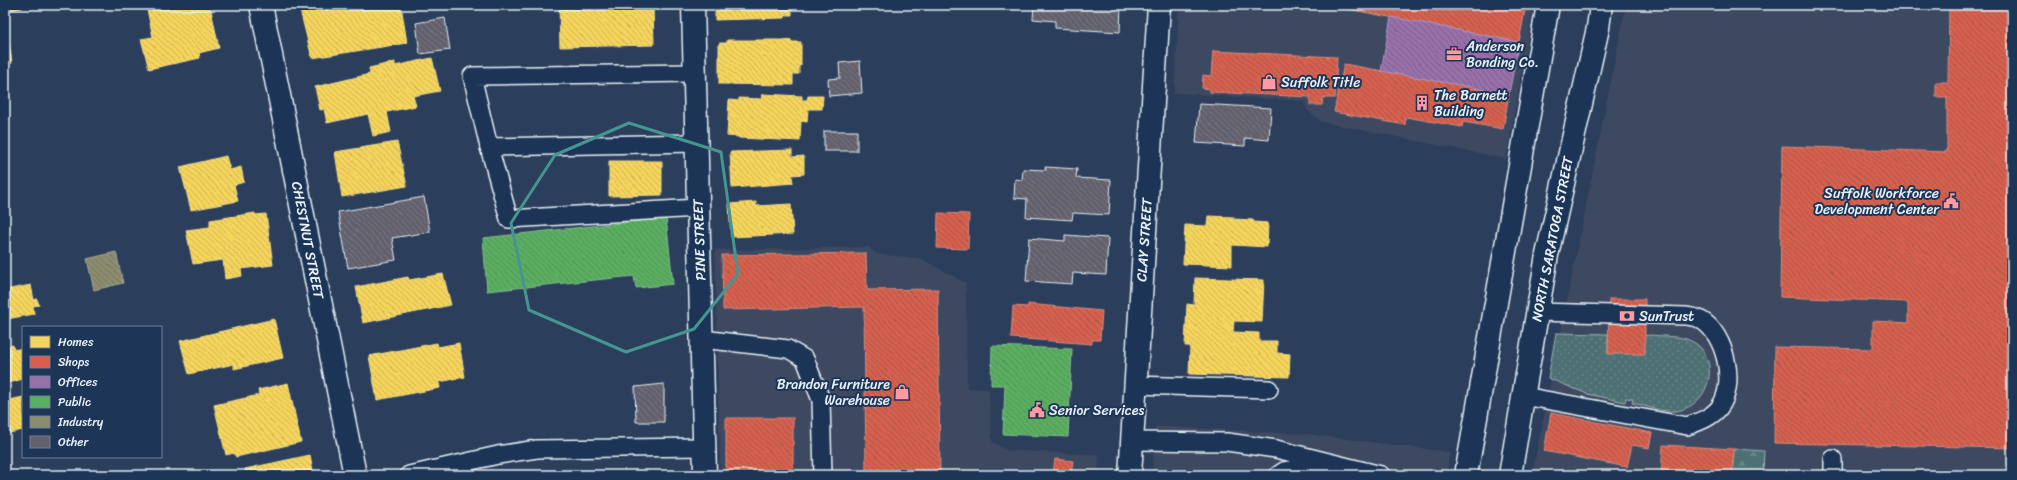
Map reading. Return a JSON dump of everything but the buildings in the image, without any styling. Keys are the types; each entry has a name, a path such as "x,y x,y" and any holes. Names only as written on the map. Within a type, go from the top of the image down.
{"street":[{"name":"CHESTNUT STREET","path":"261,5 355,475"},
{"name":"PINE STREET","path":"693,5 705,475"},
{"name":"CLAY STREET","path":"1130,475 1134,385 1159,5"},
{"path":"1466,475 1548,5"},
{"name":"NORTH SARATOGA STREET","path":"1510,475 1537,312 1570,148 1598,28 1600,5"}],"lane":[{"path":"695,73 472,76 489,147 509,219 698,208"},
{"path":"489,147 696,143"},
{"path":"1524,396 1687,426 1703,421 1719,409 1726,396 1726,354 1718,336 1701,319 1686,316 1537,312"},
{"path":"702,339 788,349 805,360 821,400 823,475"},
{"path":"1134,385 1269,389"},
{"path":"1131,441 1227,442 1276,449 1380,475"},
{"path":"410,475 498,455 537,449 704,447"},
{"path":"1278,475 1284,471 1332,463"}],"highlighted area":[{"path":"629,123 721,152 738,274 694,329 626,352 529,310 511,223 555,155"}],"shaded area":[{"path":"1179,5 1534,5 1506,159 1322,122 1308,111 1304,101 1174,93"},
{"path":"1626,5 2012,5 2012,475 1532,475"},
{"path":"868,247 877,254 920,258 966,283 967,388 989,389 992,441 1006,450 1099,455 1098,475 720,475 715,250"},
{"path":"1155,426 1308,434 1450,452 1446,475 1152,475"}],"green space":[{"path":"1556,333 1608,334 1608,353 1646,335 1687,339 1699,346 1706,356 1709,366 1709,378 1699,399 1689,406 1677,411 1661,410 1632,403 1633,399 1626,398 1625,402 1587,394 1548,378"},
{"path":"1734,449 1764,451 1763,475 1732,475"}],"place":[{"name":"Anderson Bonding Co.","path":"1454,54"},
{"name":"Suffolk Title","path":"1269,82"},
{"name":"The Barnett Building","path":"1422,103"},
{"name":"Suffolk Workforce Development Center","path":"1951,201"},
{"name":"SunTrust","path":"1627,316"},
{"name":"Brandon Furniture Warehouse","path":"902,392"},
{"name":"Senior Services","path":"1037,410"}]}
